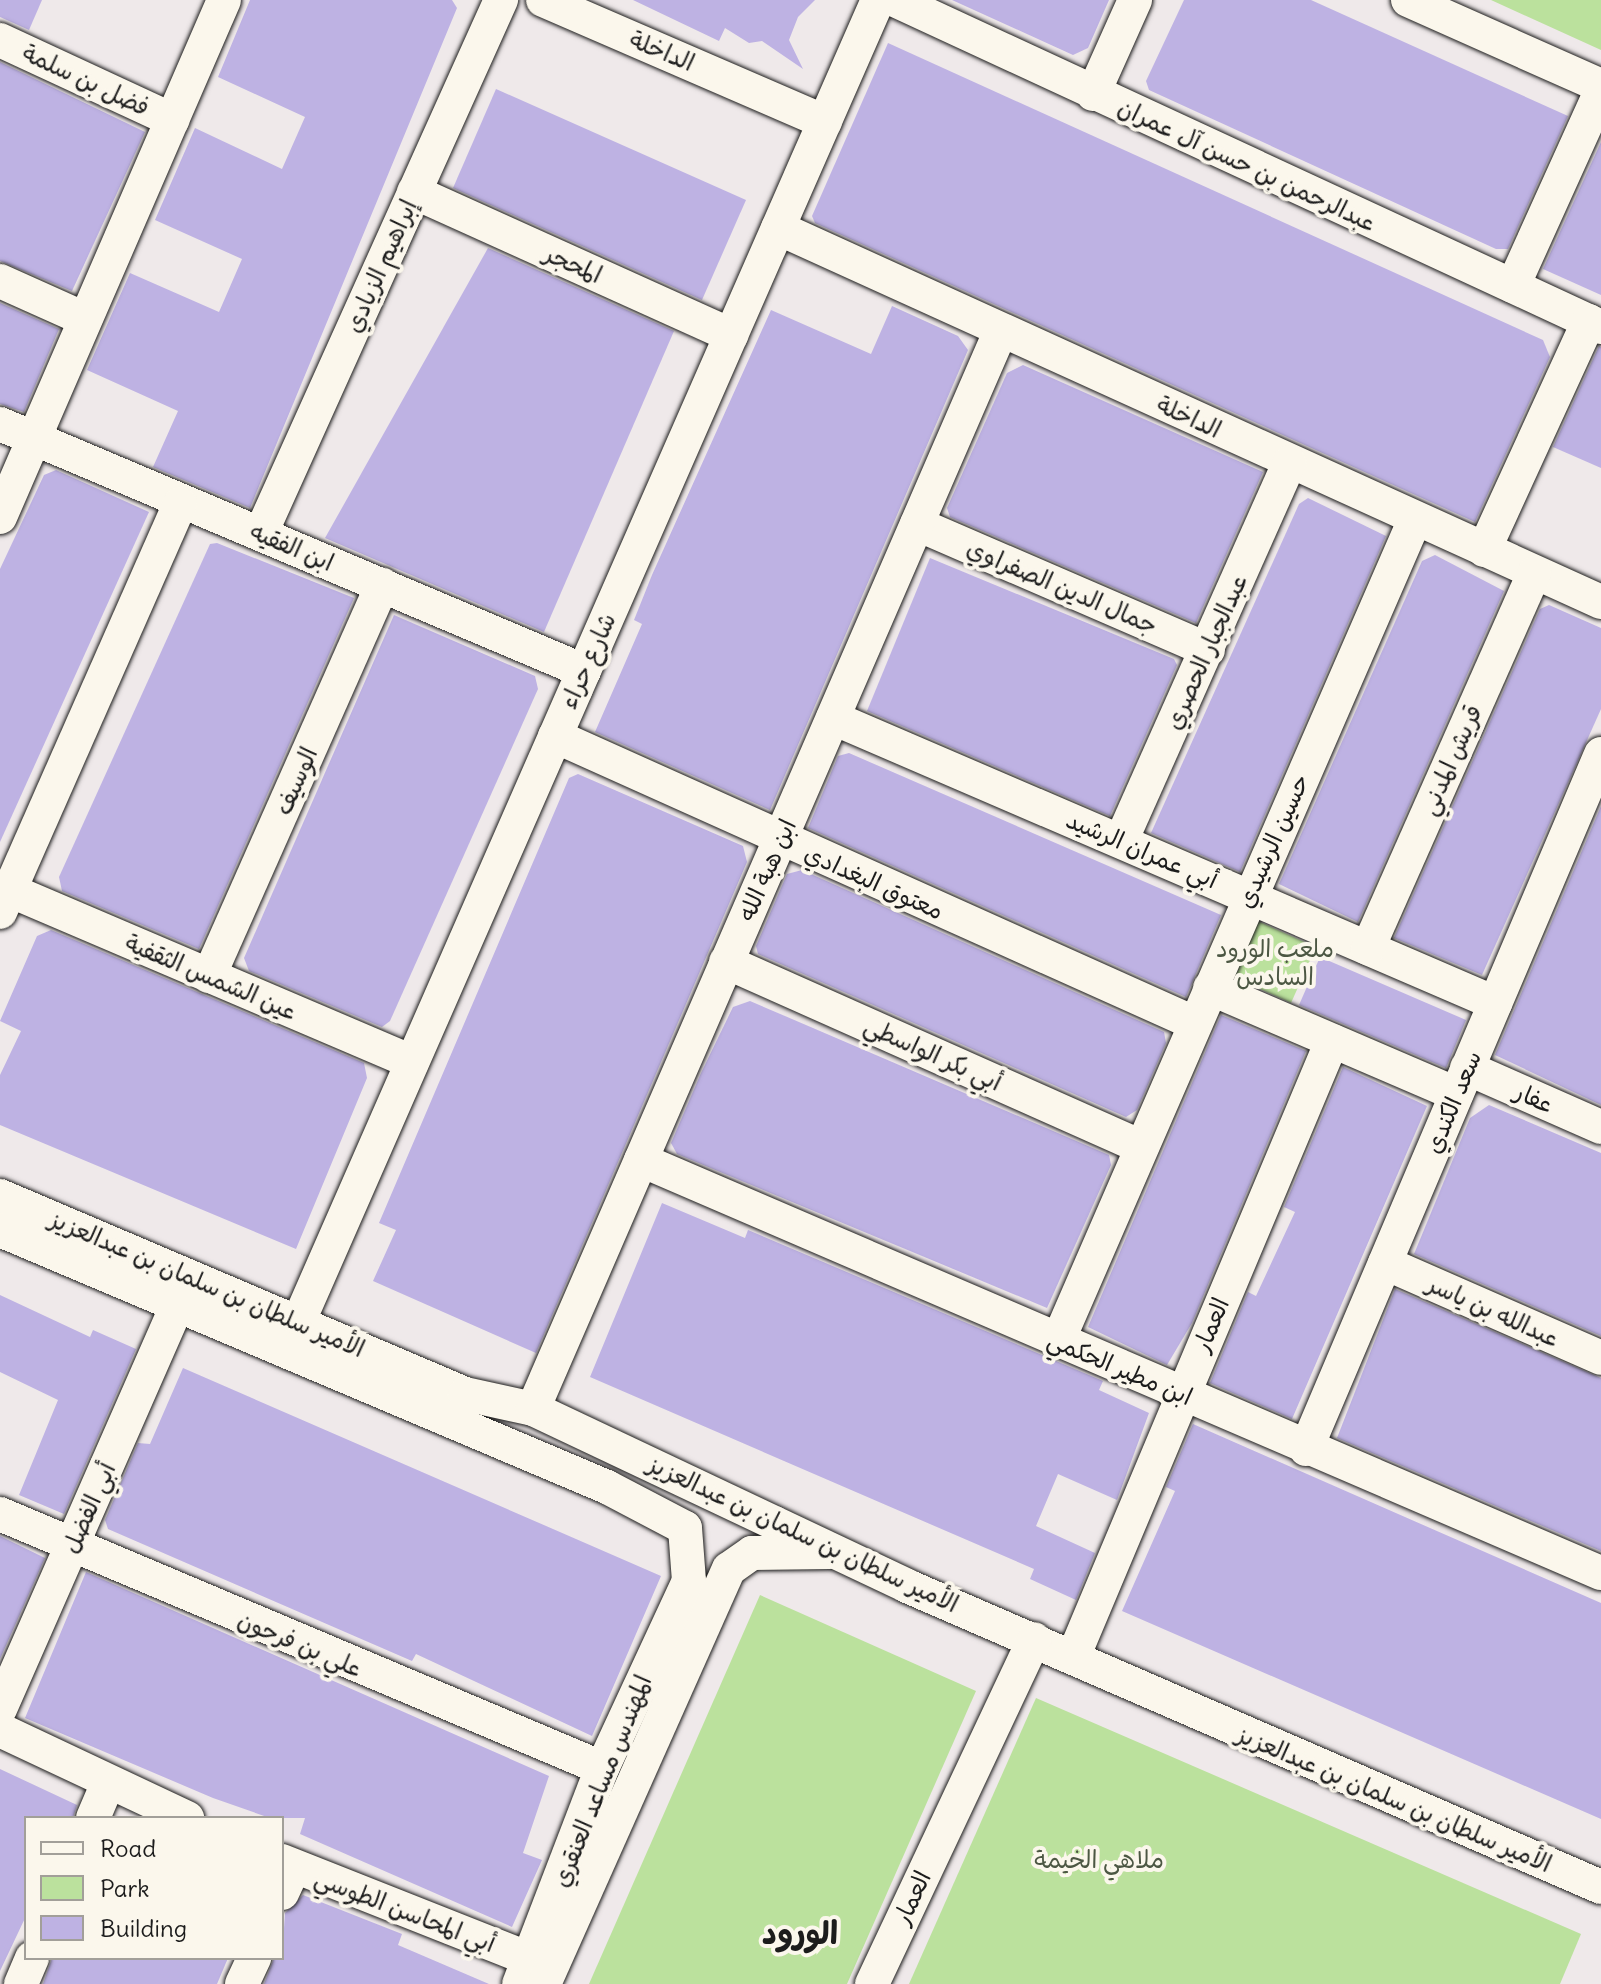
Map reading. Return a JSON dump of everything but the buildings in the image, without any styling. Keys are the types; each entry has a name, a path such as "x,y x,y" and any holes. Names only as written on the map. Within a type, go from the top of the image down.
{"street":[{"path":"0,517 224,0"},
{"name":"إبراهيم الزيادي","path":"261,533 501,0"},
{"name":"الداخلة","path":"543,0 825,122"},
{"name":"شارع حراء","path":"298,1323 878,0"},
{"name":"عبدالرحمن بن حسن آل عمران","path":"895,0 1595,324"},
{"path":"1093,94 1135,0"},
{"path":"1408,0 1601,89 1513,286"},
{"name":"فضل بن سلمة","path":"0,40 172,120"},
{"name":"المحجر","path":"414,192 731,335"},
{"name":"الداخلة","path":"778,228 1289,463 1601,602"},
{"path":"0,281 85,319"},
{"path":"1484,550 1595,324"},
{"name":"ابن هبة الله","path":"533,1409 1001,330"},
{"name":"ابن الفقيه","path":"0,424 180,504 261,533 584,671"},
{"name":"عبدالجبار الحصري","path":"1121,841 1289,463"},
{"path":"5,901 180,504"},
{"name":"حسين الرشيدي","path":"1058,1341 1139,1146 1415,519"},
{"name":"جمال الدين الصفراوي","path":"917,524 1208,650"},
{"name":"قريش المدني","path":"1368,948 1534,573"},
{"name":"الوسيف","path":"209,976 382,585"},
{"name":"أبي عمران الرشيد","path":"833,718 1495,1003"},
{"name":"معتوق البغدادي","path":"555,736 780,840 1194,1023"},
{"name":"سعد الكندي","path":"1306,1449 1601,754"},
{"name":"عين الشمس الثقفية","path":"5,901 209,976 412,1062"},
{"name":"أبي بكر الواسطي","path":"726,962 1139,1146"},
{"path":"1210,988 1332,1041 1462,1081"},
{"name":"العمار","path":"1074,1655 1332,1041"},
{"name":"عفار","path":"1462,1081 1601,1127"},
{"name":"ابن مطير الحكمي","path":"641,1160 1306,1449 1601,1573"},
{"name":"الأمير سلطان بن سلمان بن عبدالعزيز","path":"0,1196 298,1323 410,1386"},
{"name":"الأمير سلطان بن سلمان بن عبدالعزيز","path":"0,1230 177,1305 410,1386 463,1409 685,1528 689,1581"},
{"name":"عبدالله بن ياسر","path":"1385,1263 1601,1358"},
{"name":"أبي الفضل","path":"0,1709 177,1305"},
{"name":"الأمير سلطان بن سلمان بن عبدالعزيز","path":"463,1409 533,1409 847,1554 907,1586 1074,1655 1433,1819 1601,1887"},
{"name":"علي بن فرحون","path":"0,1514 602,1768"},
{"path":"531,1976 729,1569 752,1553 847,1554"},
{"name":"المهندس مساعد العنقري","path":"531,1976 602,1768 689,1581"},
{"name":"العمار","path":"872,1984 1034,1639"},
{"path":"0,1730 183,1816"},
{"path":"94,1816 108,1782"},
{"name":"أبي المحاسن الطوسي","path":"286,1874 531,1976"},
{"path":"21,1984 31,1960"},
{"path":"242,1984 253,1960"}],"green space":[{"path":"1491,0 1601,0 1601,50"},
{"name":"ملعب الورود السادس","path":"1258,921 1316,947 1291,1003 1233,977"},
{"path":"760,1595 976,1691 847,1984 589,1984"},
{"name":"ملاهي الخيمة","path":"1036,1698 1581,1934 1560,1984 909,1984"}],"district":[{"name":"الورود","path":"800,1933"}]}
